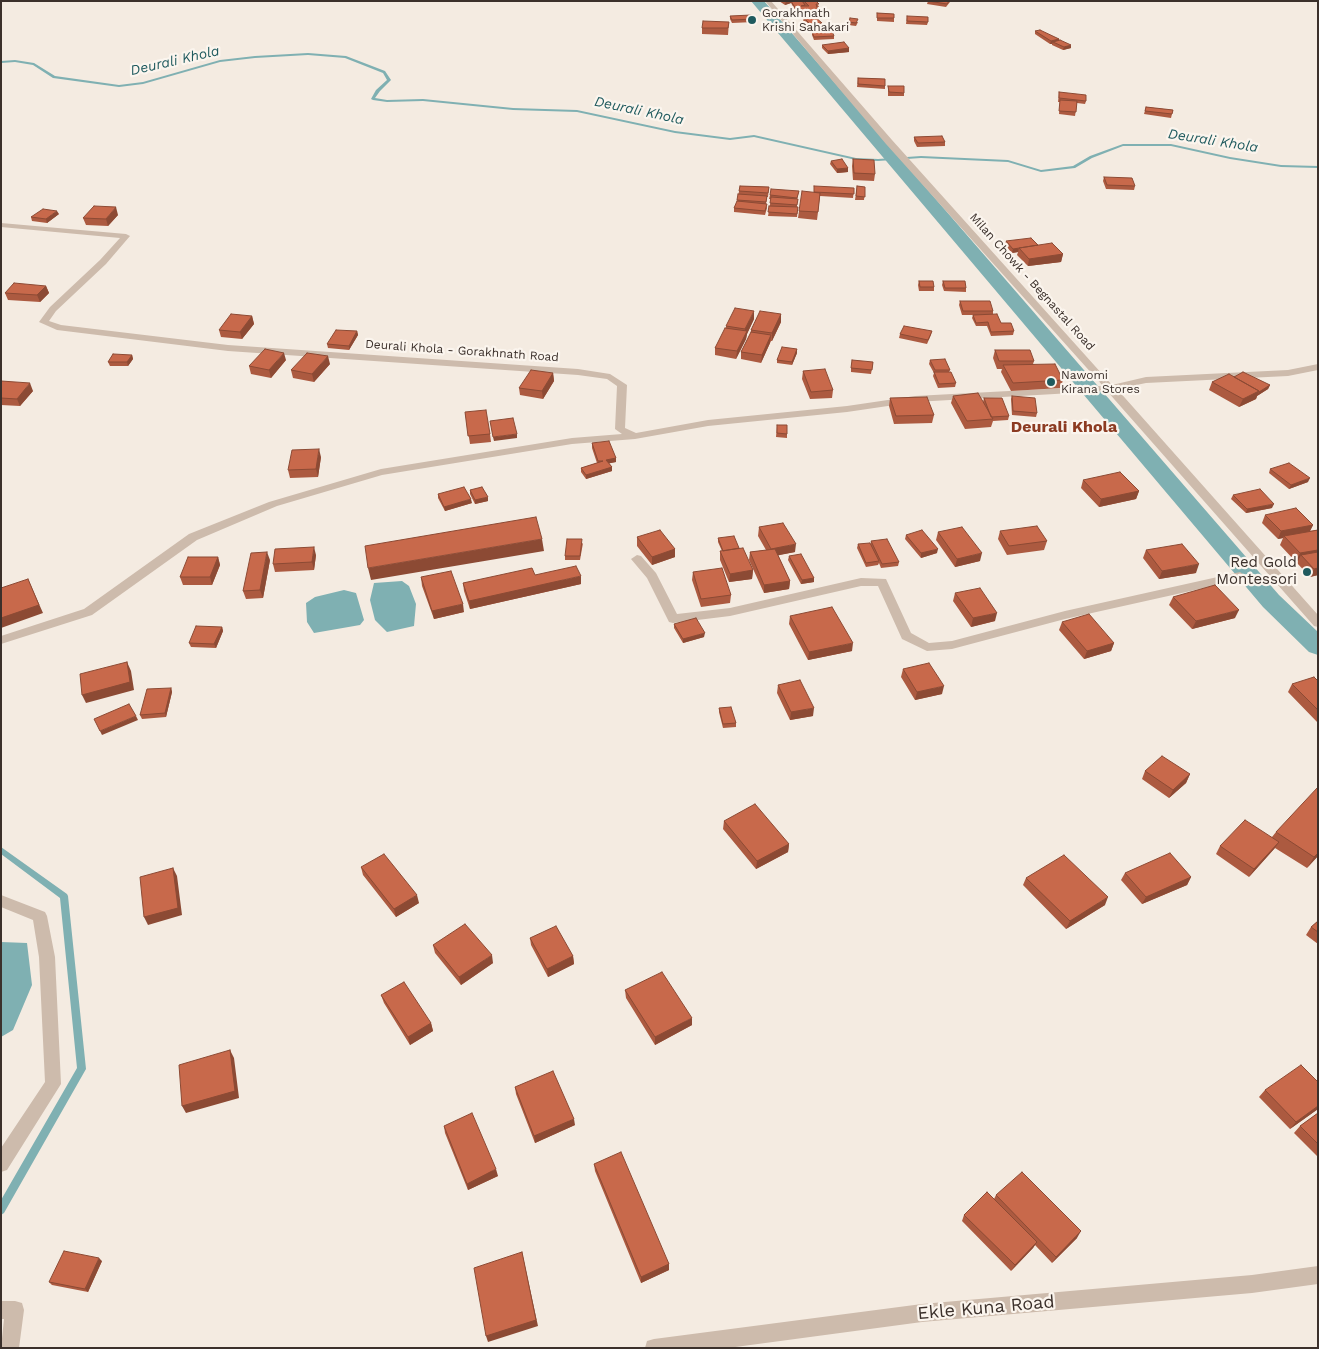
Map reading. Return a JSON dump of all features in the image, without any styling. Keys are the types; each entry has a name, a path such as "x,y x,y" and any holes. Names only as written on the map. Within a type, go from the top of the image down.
{"street":[{"name":"Milan Chowk - Begnastal Road","path":"768,1 1106,388 1318,623"},
{"name":"Deurali Khola - Gorakhnath Road","path":"1,225 126,236 103,262 53,309 44,322 60,328 228,348 569,371 610,377 622,386 620,429 635,436"},
{"path":"1,640 88,612 193,537 273,504 381,472 572,441 635,436 708,423 847,409 915,399 1071,391 1106,388 1146,380 1288,373 1318,367"},
{"path":"637,559 652,576 673,619 730,612 861,582 882,582 906,636 927,646 952,645 1065,615 1240,576"},
{"path":"1,901 40,916 47,957 53,1084 1,1164"},
{"name":"Ekle Kuna Road","path":"654,1348 922,1314 1252,1284 1318,1276"},
{"path":"8,1310 9,1348"}],"water":[{"path":"402,581 409,586 416,604 414,626 387,632 375,620 370,600 374,583"},
{"path":"344,590 356,593 364,620 360,625 314,633 307,622 306,603 315,597"},
{"path":"1,942 27,943 32,985 13,1030 1,1037"}],"building":[{"path":"791,1 802,1 805,5 801,6 809,6 804,1 816,1 819,4 816,4 819,14 799,14"},
{"path":"928,1 949,1 947,4"},
{"path":"877,13 894,14 894,18 877,18"},
{"path":"752,15 754,19 732,20 730,16"},
{"path":"907,16 928,17 928,22 907,21"},
{"path":"815,17 822,23 810,24 804,18"},
{"path":"850,18 858,19 856,23 849,22"},
{"path":"703,21 729,22 728,28 702,28"},
{"path":"1040,30 1059,39 1051,41 1035,31"},
{"path":"832,31 834,36 814,37 812,32"},
{"path":"1060,40 1071,45 1064,47 1053,42"},
{"path":"844,42 849,48 828,51 822,45"},
{"path":"858,78 885,79 885,86 858,84"},
{"path":"888,86 904,86 904,93 889,92"},
{"path":"1059,92 1086,95 1086,101 1059,98"},
{"path":"1060,100 1077,101 1076,112 1059,111"},
{"path":"1146,107 1173,110 1172,114 1145,111"},
{"path":"942,136 945,142 918,143 914,137"},
{"path":"842,159 848,168 837,169 831,161"},
{"path":"853,159 874,160 875,174 854,173"},
{"path":"1104,177 1132,178 1135,186 1107,185"},
{"path":"740,186 769,187 768,193 739,191"},
{"path":"814,186 854,188 854,194 814,192"},
{"path":"857,186 865,187 865,197 856,196"},
{"path":"771,189 799,191 797,198 770,195"},
{"path":"802,191 820,193 818,212 799,211"},
{"path":"738,194 767,196 766,202 737,200"},
{"path":"771,197 798,199 797,205 770,203"},
{"path":"737,201 767,204 765,211 734,208"},
{"path":"94,206 116,207 106,219 83,218"},
{"path":"769,206 798,207 797,214 768,212"},
{"path":"43,209 57,211 46,219 31,217"},
{"path":"1031,238 1038,245 1013,249 1006,241"},
{"path":"1052,243 1063,254 1029,259 1019,248"},
{"path":"919,281 933,281 934,287 920,287"},
{"path":"943,281 965,281 966,288 945,288"},
{"path":"14,283 46,286 37,295 5,293"},
{"path":"960,301 990,301 993,311 963,311"},
{"path":"735,308 754,311 745,329 726,326"},
{"path":"760,311 781,314 772,333 751,330"},
{"path":"231,314 252,316 240,332 219,330"},
{"path":"997,314 1001,323 1011,323 1014,331 991,332 988,322 976,323 973,315"},
{"path":"904,326 932,331 928,340 900,334"},
{"path":"725,328 747,331 737,351 715,348"},
{"path":"336,330 357,331 349,346 327,344"},
{"path":"751,332 771,335 762,355 741,352"},
{"path":"782,347 797,349 792,362 777,360"},
{"path":"265,349 284,353 269,370 249,366"},
{"path":"995,350 1030,350 1034,361 999,361"},
{"path":"307,353 328,356 312,374 291,370"},
{"path":"113,354 132,355 127,362 108,362"},
{"path":"945,359 950,370 935,370 930,360"},
{"path":"852,360 873,362 872,370 851,368"},
{"path":"1055,364 1063,380 1013,383 1003,365"},
{"path":"825,369 833,390 811,392 803,371"},
{"path":"531,370 553,373 542,391 519,388"},
{"path":"934,372 951,372 956,383 939,384"},
{"path":"1243,372 1270,385 1259,392 1234,377"},
{"path":"1229,374 1259,391 1243,399 1212,382"},
{"path":"1,381 30,383 17,399 1,398"},
{"path":"978,393 993,419 967,421 953,396"},
{"path":"1012,396 1035,398 1037,413 1013,411"},
{"path":"927,397 934,415 896,416 890,398"},
{"path":"984,398 1002,398 1009,416 991,417"},
{"path":"486,410 490,434 468,436 465,412"},
{"path":"513,418 517,434 493,437 490,421"},
{"path":"777,425 787,425 787,434 777,433"},
{"path":"609,441 616,458 606,460 612,467 586,475 581,468 603,461 598,461 592,443"},
{"path":"319,449 316,469 288,470 292,450"},
{"path":"1289,463 1310,478 1291,485 1270,469"},
{"path":"1120,472 1139,491 1101,499 1083,480"},
{"path":"464,487 471,499 444,507 438,494"},
{"path":"482,487 488,497 475,500 470,490"},
{"path":"1260,489 1274,504 1247,509 1233,495"},
{"path":"1296,508 1313,525 1281,531 1265,515"},
{"path":"536,517 542,539 368,568 365,546"},
{"path":"783,523 796,544 771,549 759,527"},
{"path":"1037,526 1047,541 1009,546 1000,531"},
{"path":"962,527 982,553 957,559 938,532"},
{"path":"660,530 675,549 652,557 637,537"},
{"path":"922,530 938,549 921,553 906,535"},
{"path":"1318,530 1318,550 1300,553 1284,536"},
{"path":"734,536 739,548 723,551 718,538"},
{"path":"567,539 582,539 580,556 565,556"},
{"path":"887,539 899,562 882,564 871,541"},
{"path":"870,543 879,561 866,563 858,544"},
{"path":"1182,544 1199,564 1162,571 1146,550"},
{"path":"314,547 312,562 273,564 275,549"},
{"path":"743,548 753,570 730,574 720,551"},
{"path":"775,549 790,581 764,585 750,552"},
{"path":"267,552 260,590 243,591 251,553"},
{"path":"1318,552 1318,568 1314,569 1301,555"},
{"path":"801,554 814,578 802,580 789,556"},
{"path":"188,557 218,557 210,577 180,577"},
{"path":"576,566 581,576 469,601 463,583 532,568 535,575"},
{"path":"722,568 731,595 701,599 693,572"},
{"path":"451,571 463,604 432,611 421,577"},
{"path":"28,579 39,605 1,618 1,588"},
{"path":"1215,585 1239,610 1196,621 1173,597"},
{"path":"980,588 997,613 973,618 955,593"},
{"path":"832,607 853,643 809,652 790,616"},
{"path":"1089,614 1114,643 1087,651 1062,622"},
{"path":"696,618 705,633 683,639 674,624"},
{"path":"196,626 222,627 214,644 189,643"},
{"path":"127,662 130,682 82,695 80,674"},
{"path":"929,663 944,686 917,692 903,669"},
{"path":"1314,677 1318,681 1318,710 1292,684"},
{"path":"800,680 814,708 791,712 778,685"},
{"path":"171,688 165,713 140,715 147,689"},
{"path":"129,704 136,716 100,731 94,719"},
{"path":"731,707 736,723 723,724 719,708"},
{"path":"1162,756 1190,774 1173,790 1145,771"},
{"path":"1318,787 1318,853 1314,857 1276,832"},
{"path":"755,804 789,844 757,861 724,821"},
{"path":"1245,820 1279,842 1254,869 1220,846"},
{"path":"1170,853 1191,877 1146,897 1125,873"},
{"path":"384,854 417,895 394,909 361,867"},
{"path":"1064,855 1108,897 1070,921 1026,878"},
{"path":"173,868 178,908 144,917 140,877"},
{"path":"1318,921 1318,932 1311,927"},
{"path":"465,924 492,955 459,977 433,945"},
{"path":"556,926 573,956 547,969 530,938"},
{"path":"662,972 692,1018 655,1037 625,990"},
{"path":"404,982 431,1023 408,1037 381,995"},
{"path":"230,1050 235,1091 182,1106 179,1065"},
{"path":"1301,1065 1318,1082 1318,1106 1296,1122 1265,1090"},
{"path":"553,1071 574,1119 534,1136 515,1087"},
{"path":"472,1113 496,1169 467,1184 444,1126"},
{"path":"1318,1113 1318,1144 1300,1126"},
{"path":"621,1152 669,1264 641,1277 594,1164"},
{"path":"1022,1172 1081,1231 1056,1257 996,1195"},
{"path":"987,1192 1037,1242 1015,1265 964,1215"},
{"path":"64,1251 99,1258 85,1289 49,1282"},
{"path":"522,1252 536,1320 486,1336 474,1268"}],"waterway":[{"path":"757,1 1271,601 1318,646"},
{"name":"Deurali Khola","path":"1,62 15,61 34,64 54,77 119,86 143,83 220,61 308,54 346,57 384,72 389,80 378,90 373,99 387,101 423,100 513,109 577,111 675,132 730,139 754,136 856,159 878,160 921,157 1008,161 1041,171 1074,167 1091,157 1123,145 1171,145 1230,158 1281,166 1318,167"},
{"path":"1,850 64,896 82,1069 1,1210"}],"place":[{"name":"Gorakhnath Krishi Sahakari","path":"752,20"},
{"name":"Nawomi Kirana Stores","path":"1051,382"},
{"name":"Red Gold Montessori","path":"1307,572"}],"district":[{"name":"Deurali Khola","path":"1064,427"}]}
